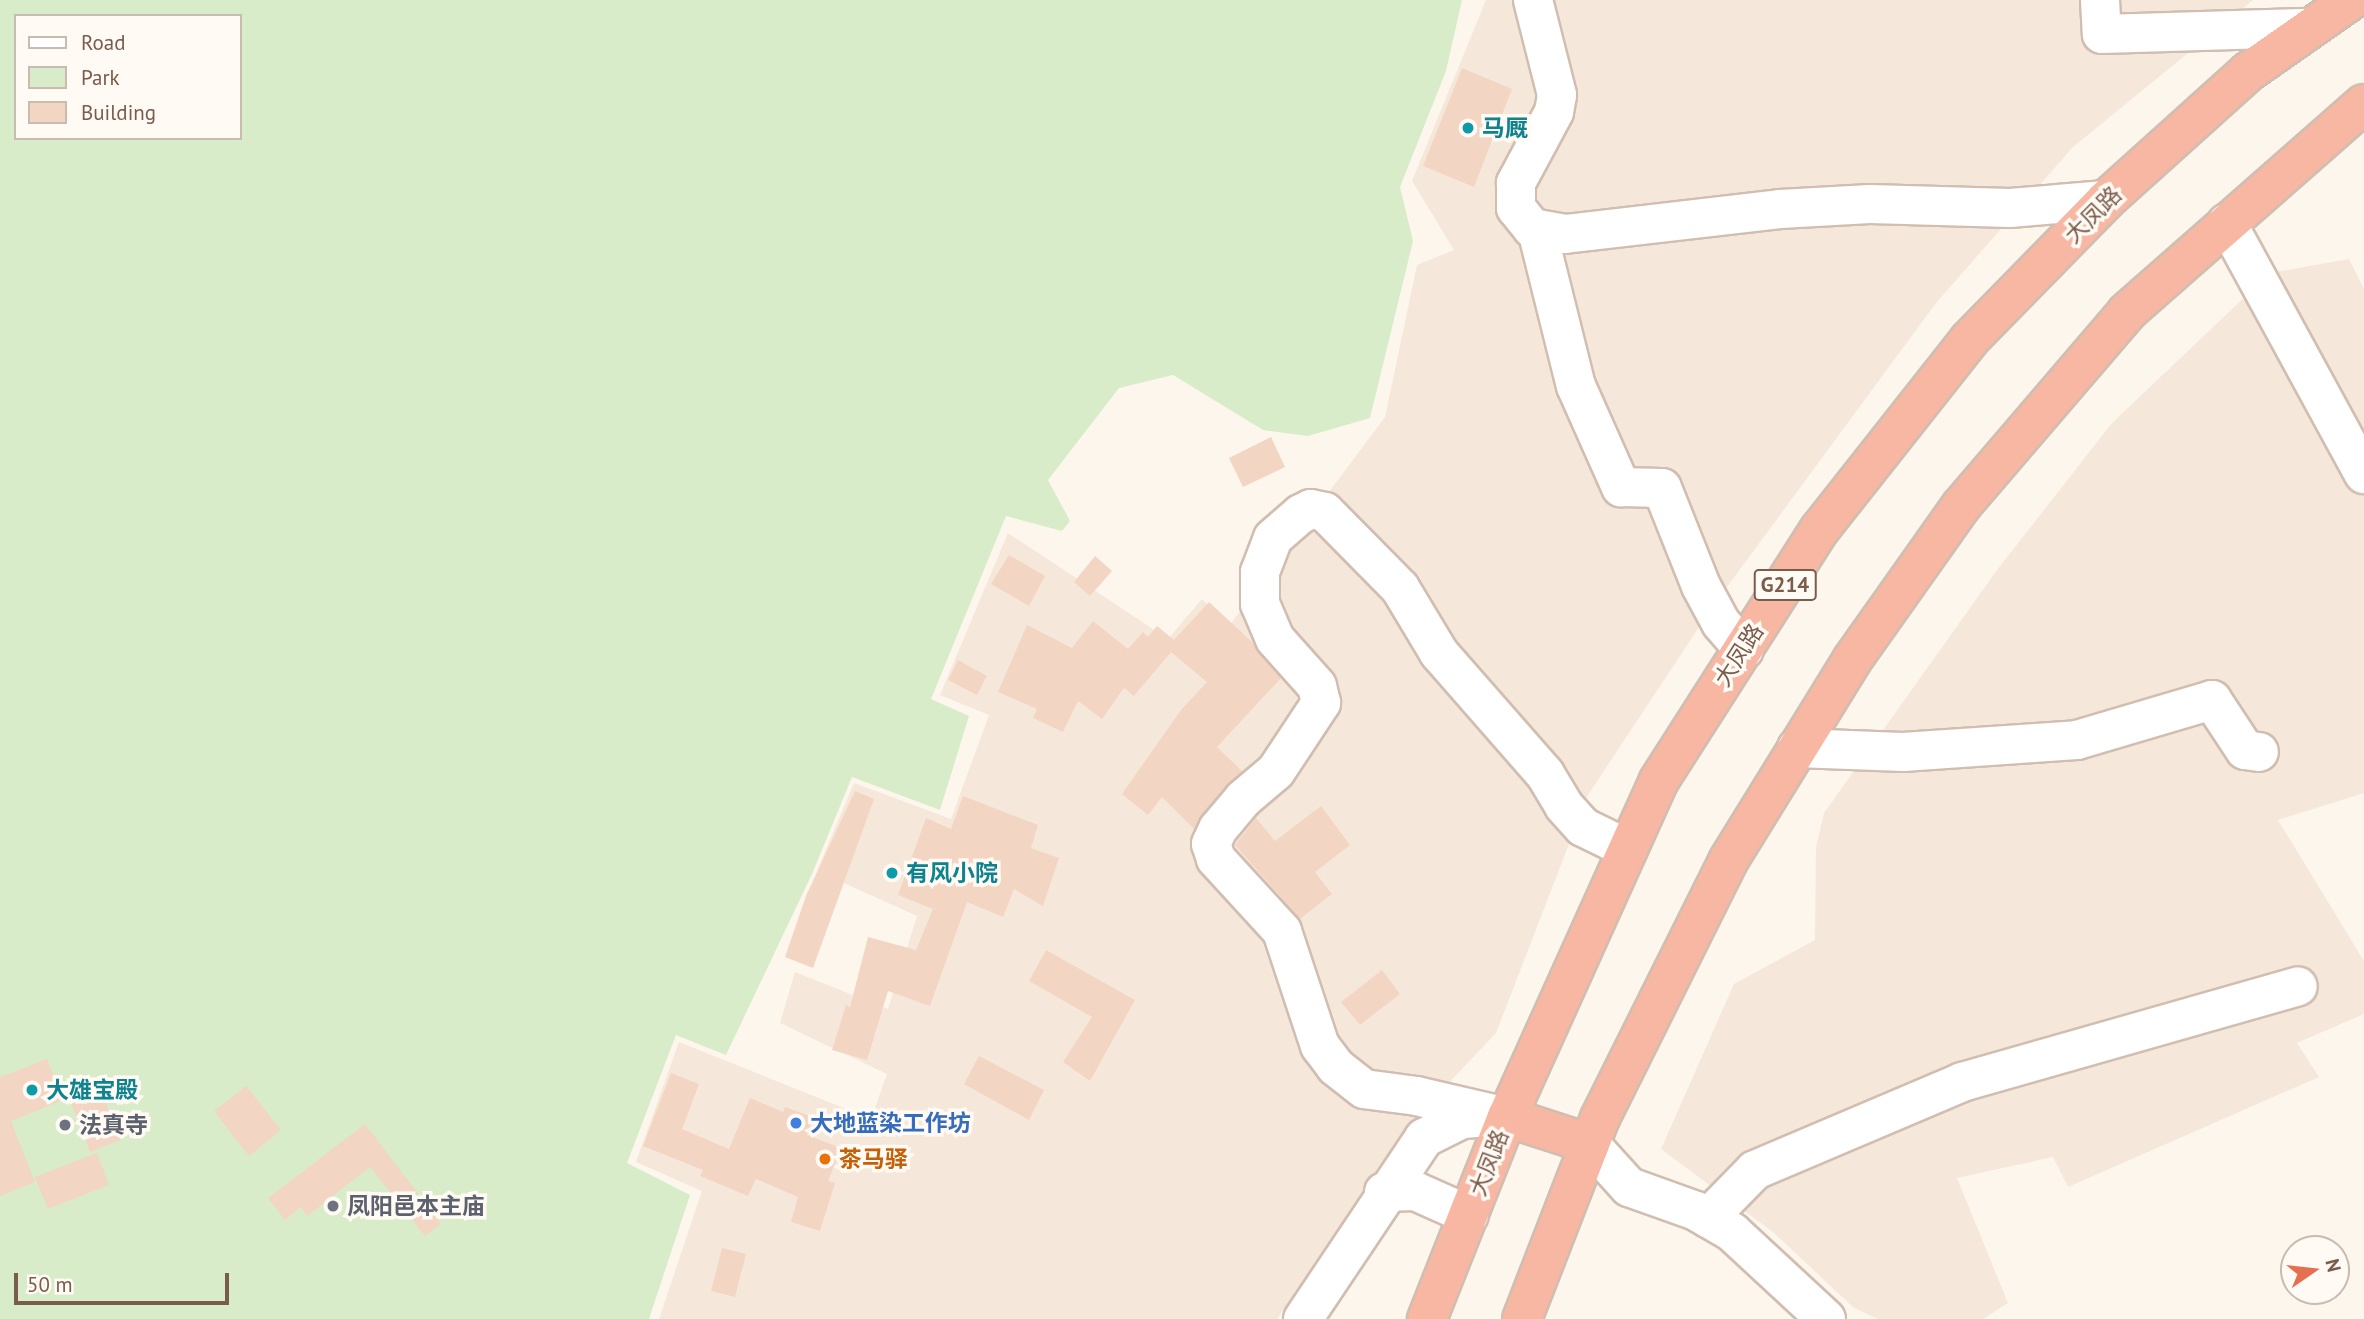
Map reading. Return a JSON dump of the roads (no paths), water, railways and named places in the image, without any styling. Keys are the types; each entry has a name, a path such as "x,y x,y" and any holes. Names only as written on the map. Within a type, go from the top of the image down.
{"highway":[{"name":"大凤路","path":"1427,1319 1507,1116 1658,782 1820,529 1969,340 2106,200 2248,72 2351,0"},
{"path":"1522,1319 1590,1144 1728,862 1852,660 1961,506 2127,312 2364,104"},
{"path":"1507,1116 1590,1144"}],"street":[{"path":"1533,0 1557,95 1554,112 1516,183 1516,208 1525,224 1537,230 1565,233 1793,208 1870,204 2010,208 2106,200"},
{"path":"2100,0 2102,34 2310,28"},
{"path":"2227,223 2364,474"},
{"path":"1537,230 1576,386 1621,487 1662,488 1702,586 1721,623 1744,649"},
{"path":"1507,1116 1364,1089 1336,1067 1320,1046 1282,931 1216,859 1211,844 1218,829 1243,799 1276,771 1321,703 1317,686 1275,639 1260,604 1260,572 1273,538 1301,514 1311,509 1325,512 1400,588 1439,653 1545,774 1564,806 1583,827 1628,849"},
{"path":"1797,748 1903,752 2077,740 2212,700 2245,750 2259,752"},
{"path":"1708,1218 1755,1170 1962,1082 2298,985"},
{"path":"1303,1319 1384,1192 1424,1138 1462,1119 1507,1116"},
{"path":"1590,1144 1629,1187 1708,1218 1732,1232 1826,1319"},
{"path":"1384,1192 1415,1191 1469,1215"}],"place":[{"name":"马厩","path":"1468,128"},
{"name":"有风小院","path":"892,873"},
{"name":"大雄宝殿","path":"32,1090"},
{"name":"大地蓝染工作坊","path":"796,1123"},
{"name":"法真寺","path":"65,1125"},
{"name":"茶马驿","path":"825,1159"},
{"name":"凤阳邑本主庙","path":"333,1206"}]}
